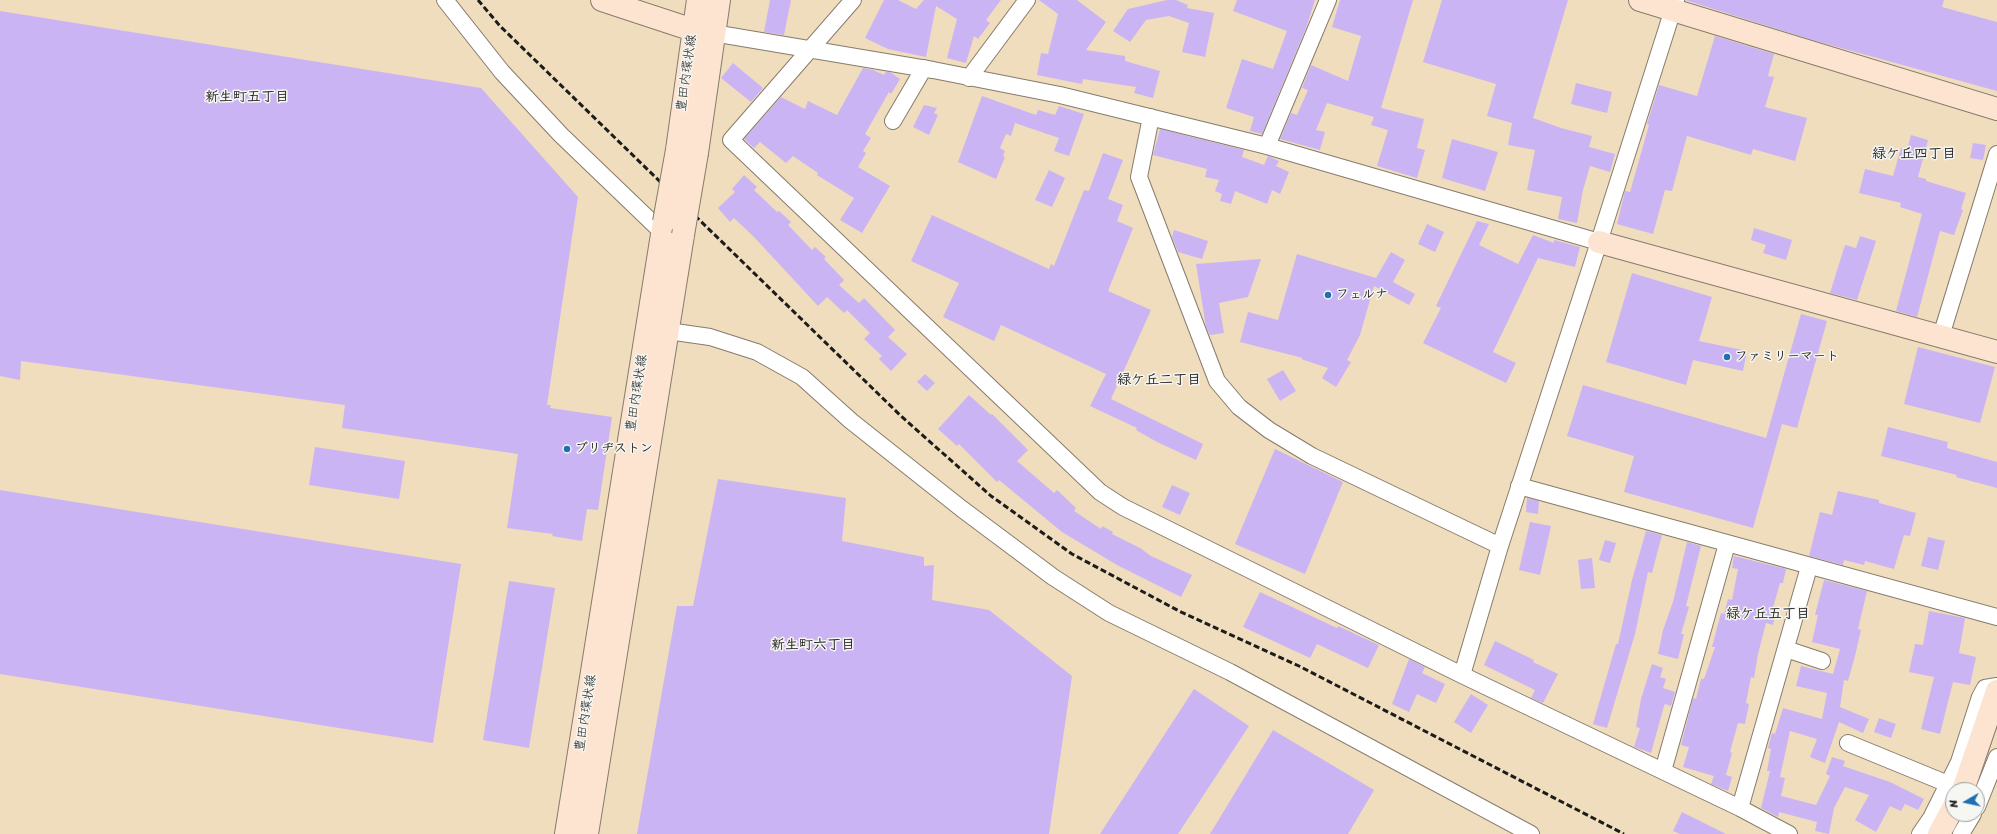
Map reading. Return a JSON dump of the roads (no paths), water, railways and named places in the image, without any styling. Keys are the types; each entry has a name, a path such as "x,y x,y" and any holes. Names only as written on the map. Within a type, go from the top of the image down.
{"street":[{"path":"445,0 507,78 562,135 670,230"},
{"path":"602,0 703,32 924,68 1060,95 1267,146 1599,242 1997,352"},
{"name":"豊田内環状線","path":"566,834 670,230 687,151 703,32 698,0"},
{"name":"豊田内環状線","path":"703,32 719,0"},
{"path":"853,0 731,140 1100,492 1123,507 1462,675 1740,808 1789,834"},
{"path":"969,78 1027,0"},
{"path":"1267,146 1328,0"},
{"path":"1640,0 1674,5 1997,110"},
{"path":"1462,675 1518,486 1599,242 1674,5"},
{"path":"893,121 924,68"},
{"path":"1151,117 1139,177 1218,381 1239,407 1269,430 1312,456 1500,546"},
{"path":"1941,336 1997,154"},
{"name":"豊田内環状線","path":"587,834 668,331 670,230"},
{"path":"668,331 710,337 757,352 802,377 851,421 962,509 1053,577 1109,614 1230,672 1531,834"},
{"path":"1518,486 1809,567 1997,617"},
{"path":"1662,770 1727,544"},
{"path":"1740,808 1809,567"},
{"path":"1786,649 1822,661"},
{"path":"1957,782 1959,762 1980,697 1985,688 1997,693 1982,737 1959,782"},
{"path":"1848,743 1945,783"},
{"path":"1985,786 1997,757"},
{"path":"1920,834 1945,801"},
{"path":"1939,834 1945,822"},
{"path":"1961,834 1968,822"}],"railway":[{"path":"478,0 500,26 901,416 991,496 1072,554 1179,611 1299,666 1624,834"}],"place":[{"name":"フェルナ","path":"1328,295"},
{"name":"ファミリーマート","path":"1727,357"},
{"name":"ブリヂストン","path":"567,449"}],"district":[{"name":"新生町五丁目","path":"247,97"},
{"name":"緑ケ丘四丁目","path":"1914,154"},
{"name":"緑ケ丘二丁目","path":"1159,380"},
{"name":"緑ケ丘五丁目","path":"1768,614"},
{"name":"新生町六丁目","path":"813,645"}]}
